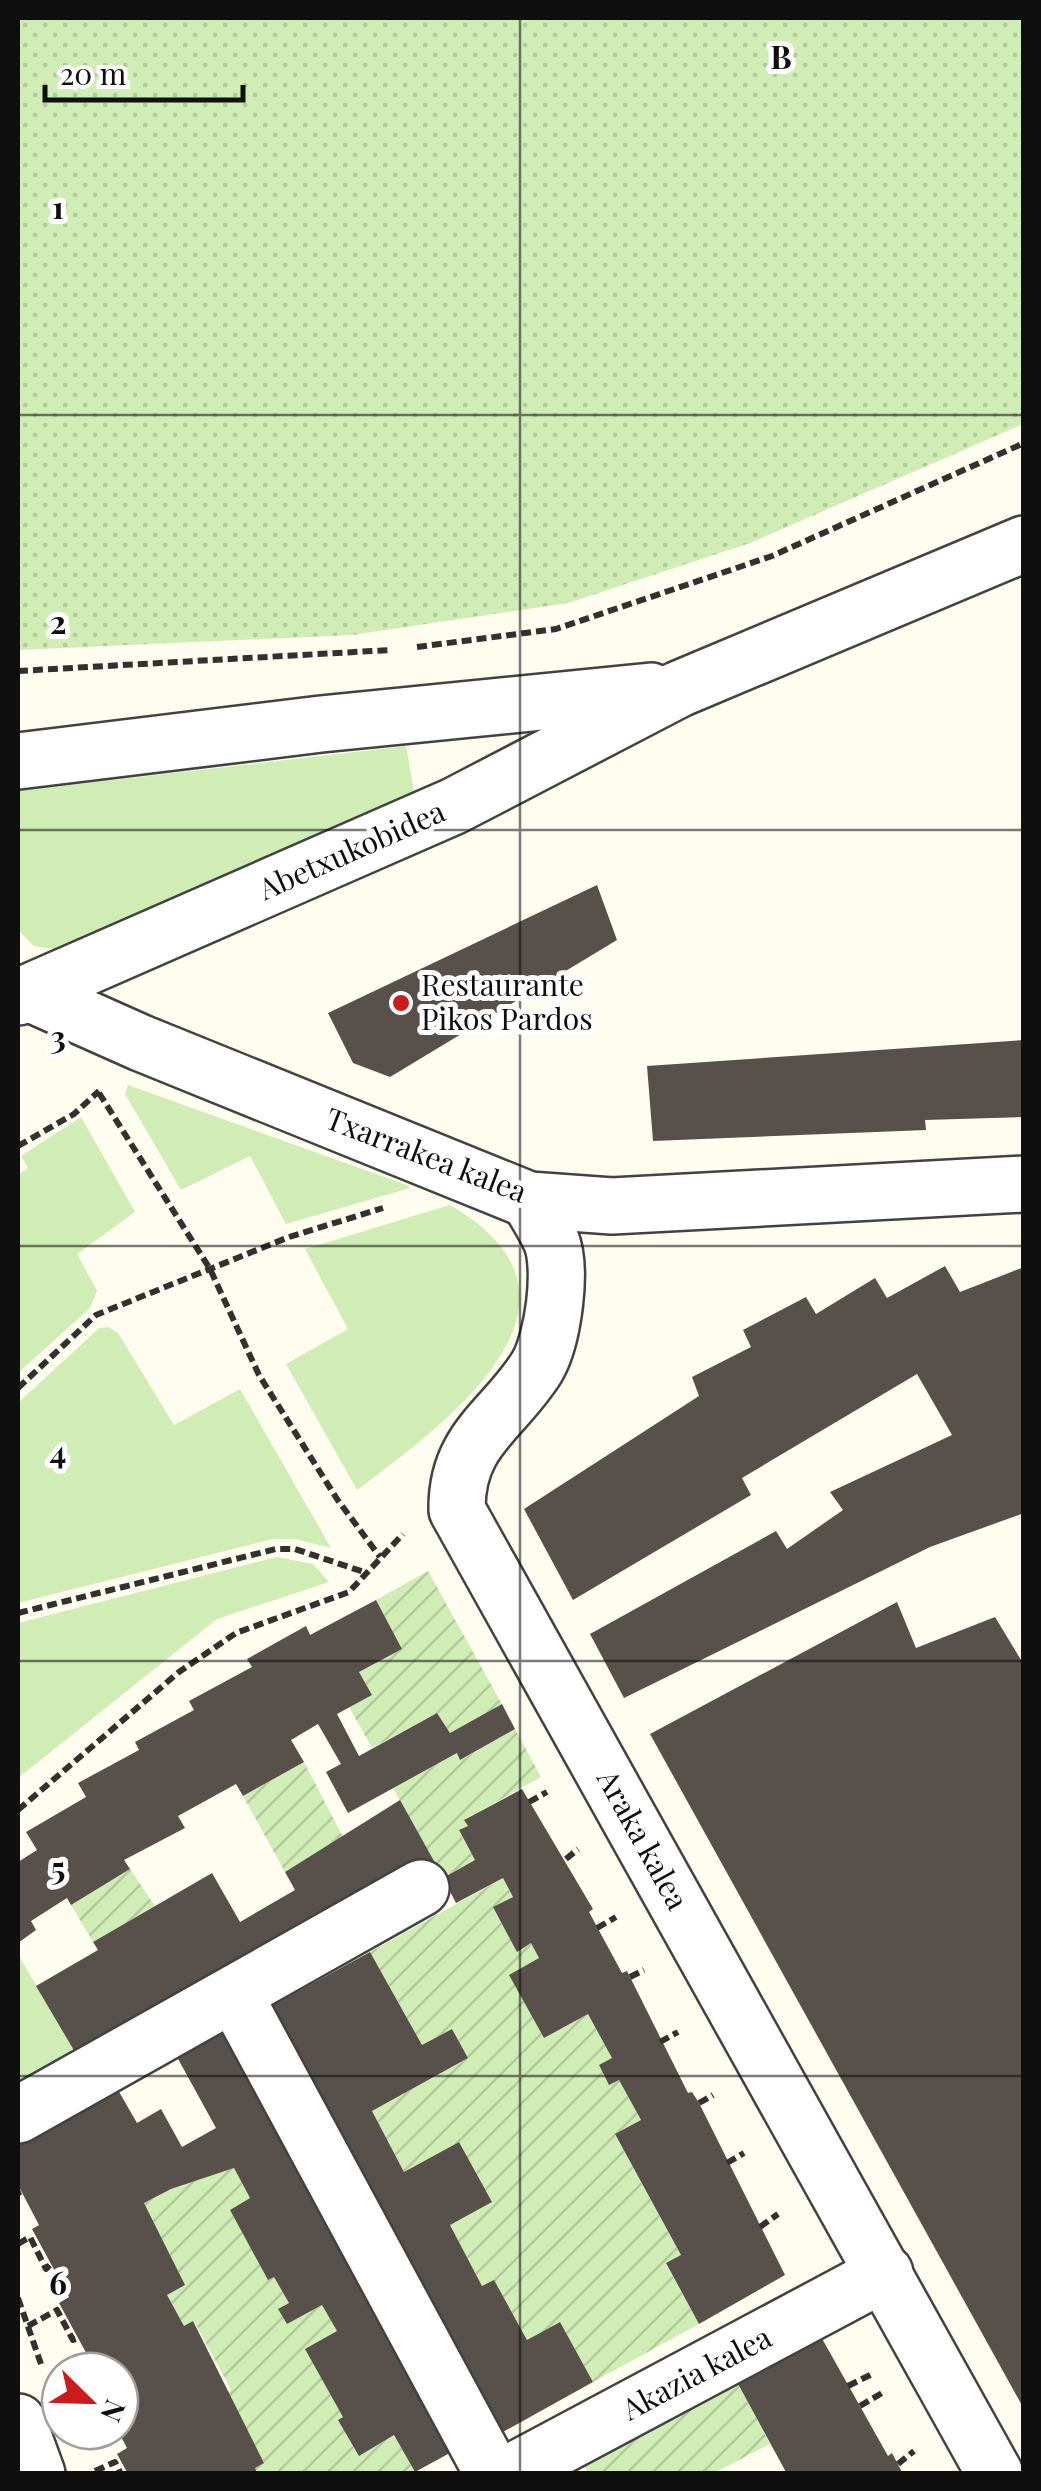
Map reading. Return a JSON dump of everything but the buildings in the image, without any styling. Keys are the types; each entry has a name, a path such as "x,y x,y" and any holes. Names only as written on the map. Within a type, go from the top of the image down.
{"street":[{"path":"1000,554 1024,590"},
{"name":"Abetxukobidea","path":"24,995 454,806 679,688 1000,554"},
{"name":"Abetxukobidea","path":"18,762 321,724 679,688"},
{"name":"Txarrakea kalea","path":"24,995 529,1200 612,1206 1024,1184"},
{"name":"Araka kalea","path":"529,1200 553,1243 556,1307 538,1365 474,1444 456,1479 456,1510 995,2474"},
{"path":"18,2115 421,1888"},
{"path":"234,1996 493,2474"},
{"name":"Akazia kalea","path":"508,2474 885,2274"},
{"path":"18,2422 37,2474"}],"path":[{"path":"18,672 398,650 556,630 772,556 1024,442"},
{"path":"98,1091 210,1269 259,1375 337,1499 380,1557"},
{"path":"18,1388 96,1315 289,1237 394,1204"},
{"path":"18,1810 180,1672 236,1633 349,1592 416,1521"},
{"path":"18,1613 276,1548 295,1549 366,1573"},
{"path":"18,2244 30,2237 46,2269 50,2264"},
{"path":"18,2298 40,2361"},
{"path":"28,2326 57,2310 73,2340 79,2338"},
{"path":"114,2462 121,2474"}],"green space":[{"path":"18,18 1023,18 1023,424 750,543 568,603 352,635 18,650"},
{"path":"406,746 415,797 67,951 34,946 18,930 18,791"},
{"path":"128,1085 410,1188 286,1224 250,1156 181,1190 125,1094"},
{"path":"81,1117 135,1212 77,1254 97,1291 90,1308 18,1373 18,1175 28,1168 21,1156"},
{"path":"450,1205 497,1242 517,1280 517,1319 499,1358 470,1395 357,1490 286,1364 348,1329 305,1249"},
{"path":"109,1327 118,1333 174,1425 240,1389 331,1548 295,1539 273,1539 18,1603 18,1403 99,1328"},
{"path":"277,1557 313,1564 329,1582 217,1619 18,1778 18,1623"},
{"path":"428,1571 502,1704 450,1733 437,1713 372,1748 349,1707 372,1695 359,1672 402,1649 376,1600"},
{"path":"515,1729 541,1777 465,1819 468,1826 459,1831 475,1860 443,1878 393,1788 457,1753 461,1760"},
{"path":"304,1762 343,1837 285,1872 243,1796"},
{"path":"130,1869 155,1906 93,1942 71,1905"},
{"path":"503,1878 513,1897 493,1908 517,1951 531,1943 539,1958 510,1975 544,2038 588,2014 612,2058 599,2066 609,2084 619,2080 641,2120 615,2135 681,2255 666,2264 699,2324 593,2382 560,2322 527,2340 494,2281 482,2286 450,2225 491,2202 459,2142 404,2172 372,2111 468,2058 452,2029 422,2045 370,1952"},
{"path":"18,1954 82,2064 18,2096"},
{"path":"234,2168 250,2198 230,2210 268,2279 274,2277 289,2303 279,2309 287,2324 322,2305 337,2331 343,2417 339,2419 360,2455 394,2435 415,2472 258,2473 255,2468 264,2462 227,2394 231,2390 194,2321 184,2326 167,2295 184,2285 144,2203 171,2189"},
{"path":"737,2382 770,2444 714,2473 588,2473 584,2466"}],"place":[{"name":"Restaurante Pikos Pardos","path":"401,1003"}]}
